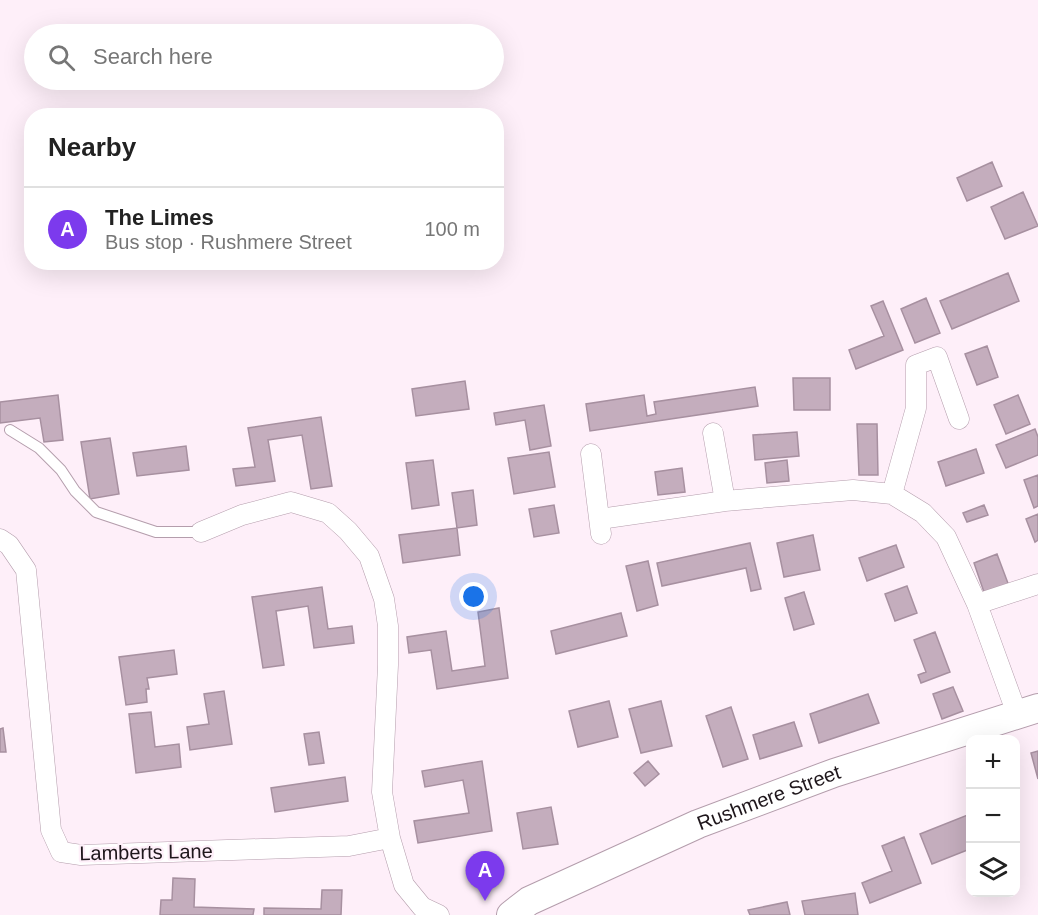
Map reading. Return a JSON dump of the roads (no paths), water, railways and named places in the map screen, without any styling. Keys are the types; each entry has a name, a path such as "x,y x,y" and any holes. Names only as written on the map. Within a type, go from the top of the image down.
{"street":[{"path":"892,494 916,408 916,365 937,357 959,419"},
{"path":"713,433 725,501"},
{"path":"591,454 601,526 725,501 853,490 892,494 923,513 946,537 1028,711"},
{"path":"201,532 242,515 291,502 327,513 348,531 369,556 384,599 388,626 382,792 390,838 404,885 422,907 439,915"},
{"name":"Lamberts Lane","path":"0,539 9,545 26,570 51,830 61,852 81,855 349,846 390,838"},
{"path":"977,604 1038,584"},
{"name":"Rushmere Street","path":"511,915 529,902 698,824 834,773 1028,711"}],"lane":[{"path":"10,430 39,448 96,512 156,532 201,532"}],"place":[{"name":"The Limes","path":"485,901"}]}
